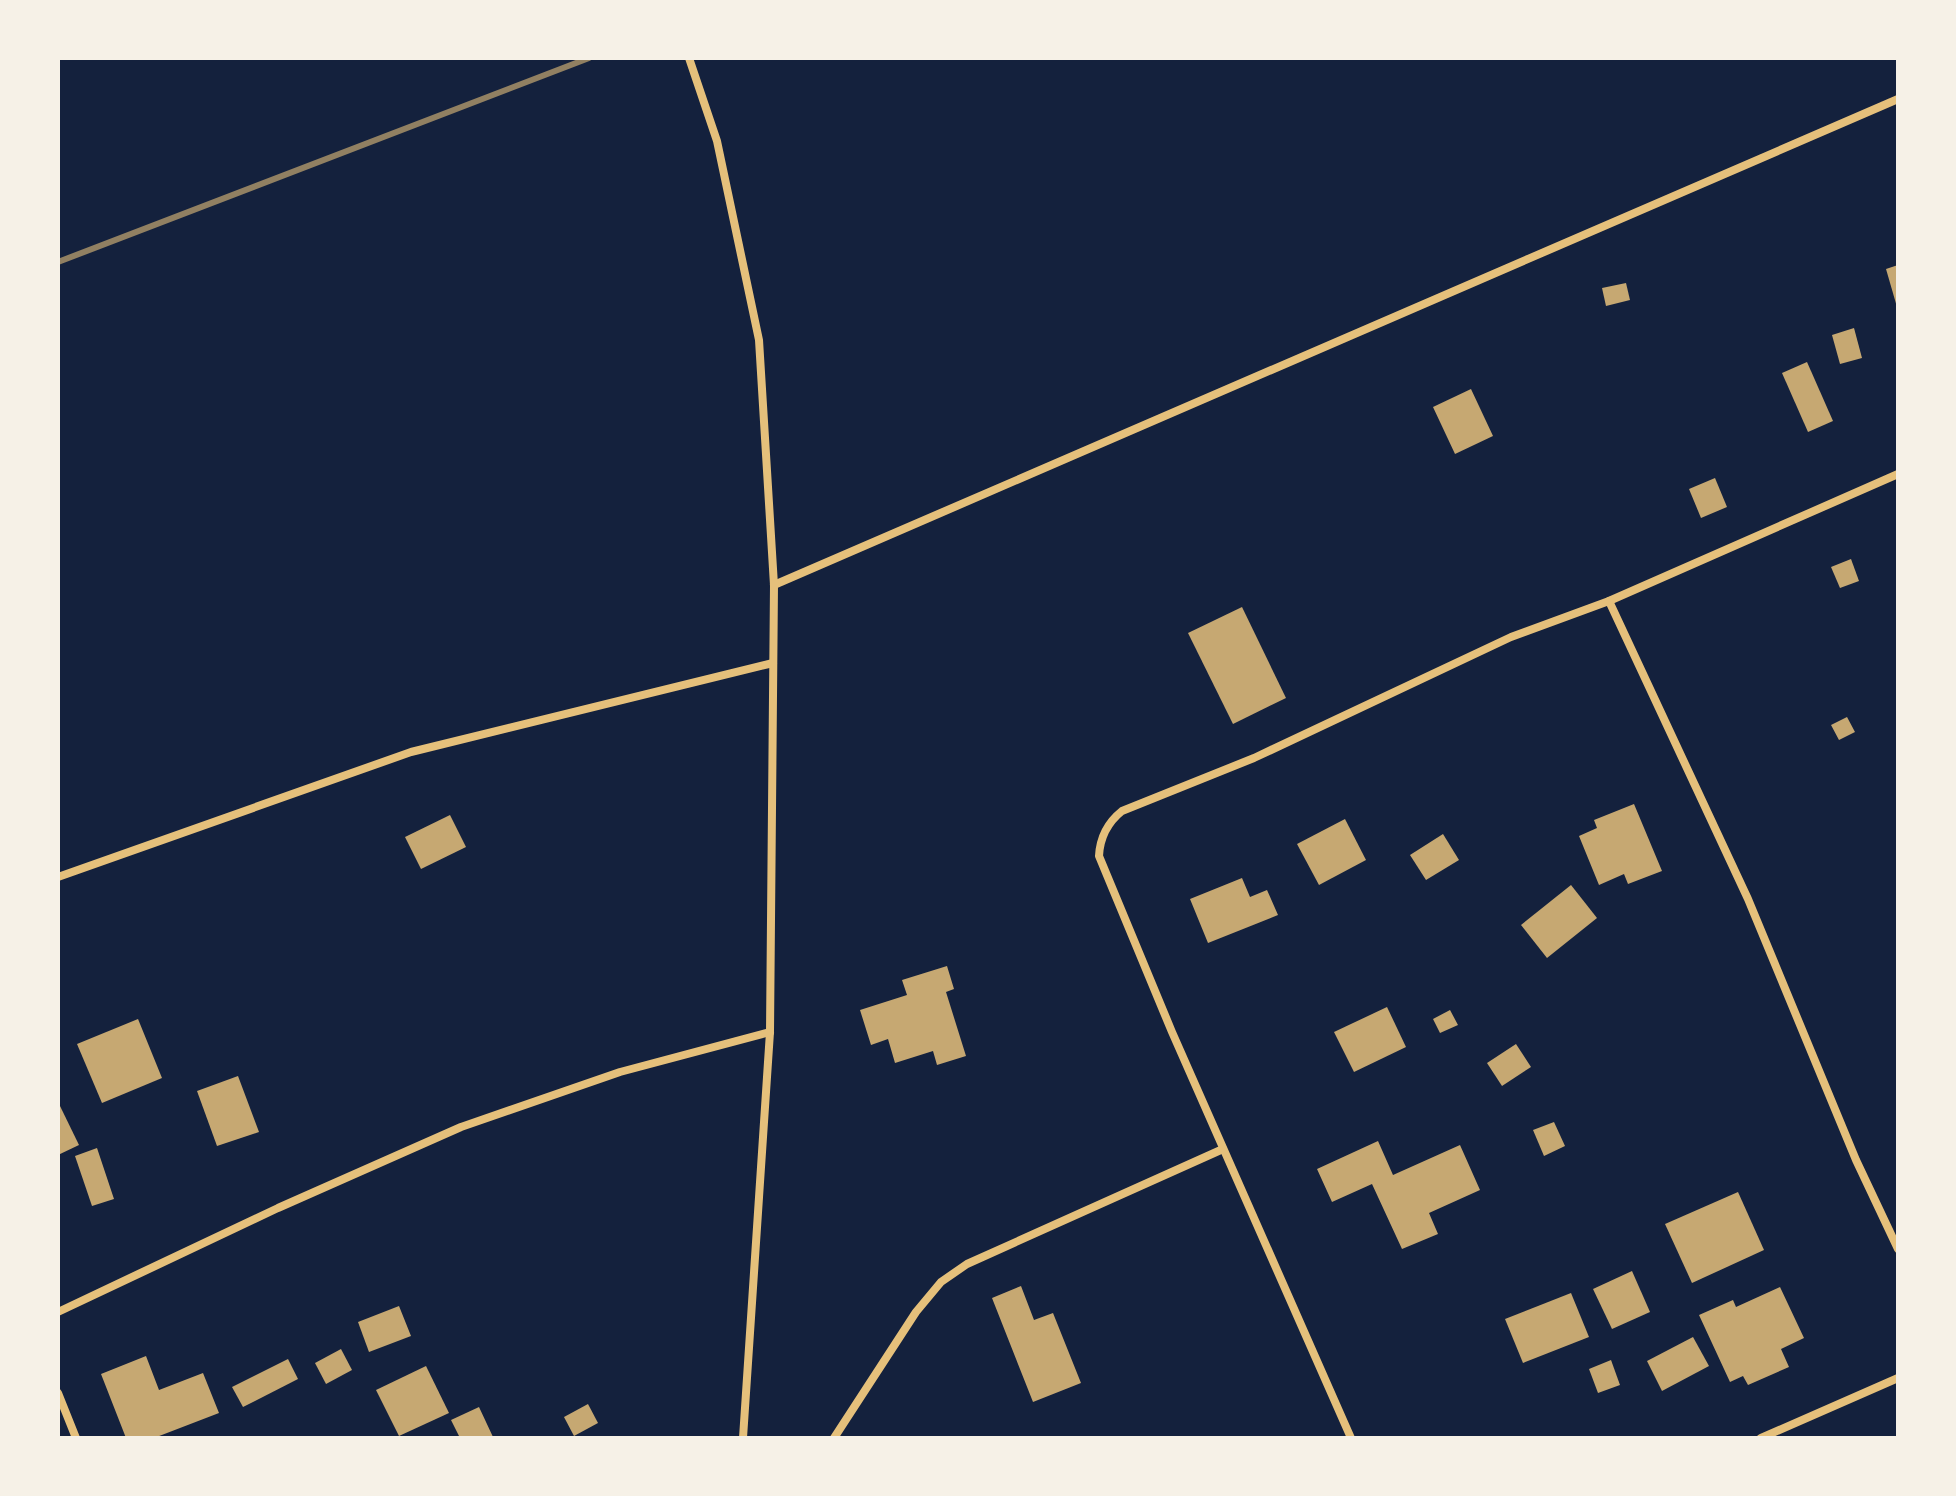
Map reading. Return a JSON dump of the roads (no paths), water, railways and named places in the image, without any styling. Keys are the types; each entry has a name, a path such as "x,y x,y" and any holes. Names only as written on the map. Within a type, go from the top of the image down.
{"street":[{"path":"689,58 717,141 759,340 774,585 770,1032 743,1438"},
{"path":"774,585 1898,99"},
{"path":"1351,1438 1223,1149 1099,856 1099,844 1111,820 1122,811 1254,758 1511,637 1609,601 1898,474"},
{"path":"1609,601 1748,899 1856,1160 1898,1249"},
{"path":"58,877 411,752 773,663"},
{"path":"58,1312 278,1208 461,1127 620,1072 770,1032"},
{"path":"834,1438 916,1312 941,1282 967,1264 994,1251 1223,1149"},
{"path":"1761,1438 1898,1378"},
{"path":"58,1393 76,1438"}],"railway":[{"path":"58,262 589,58"}]}
